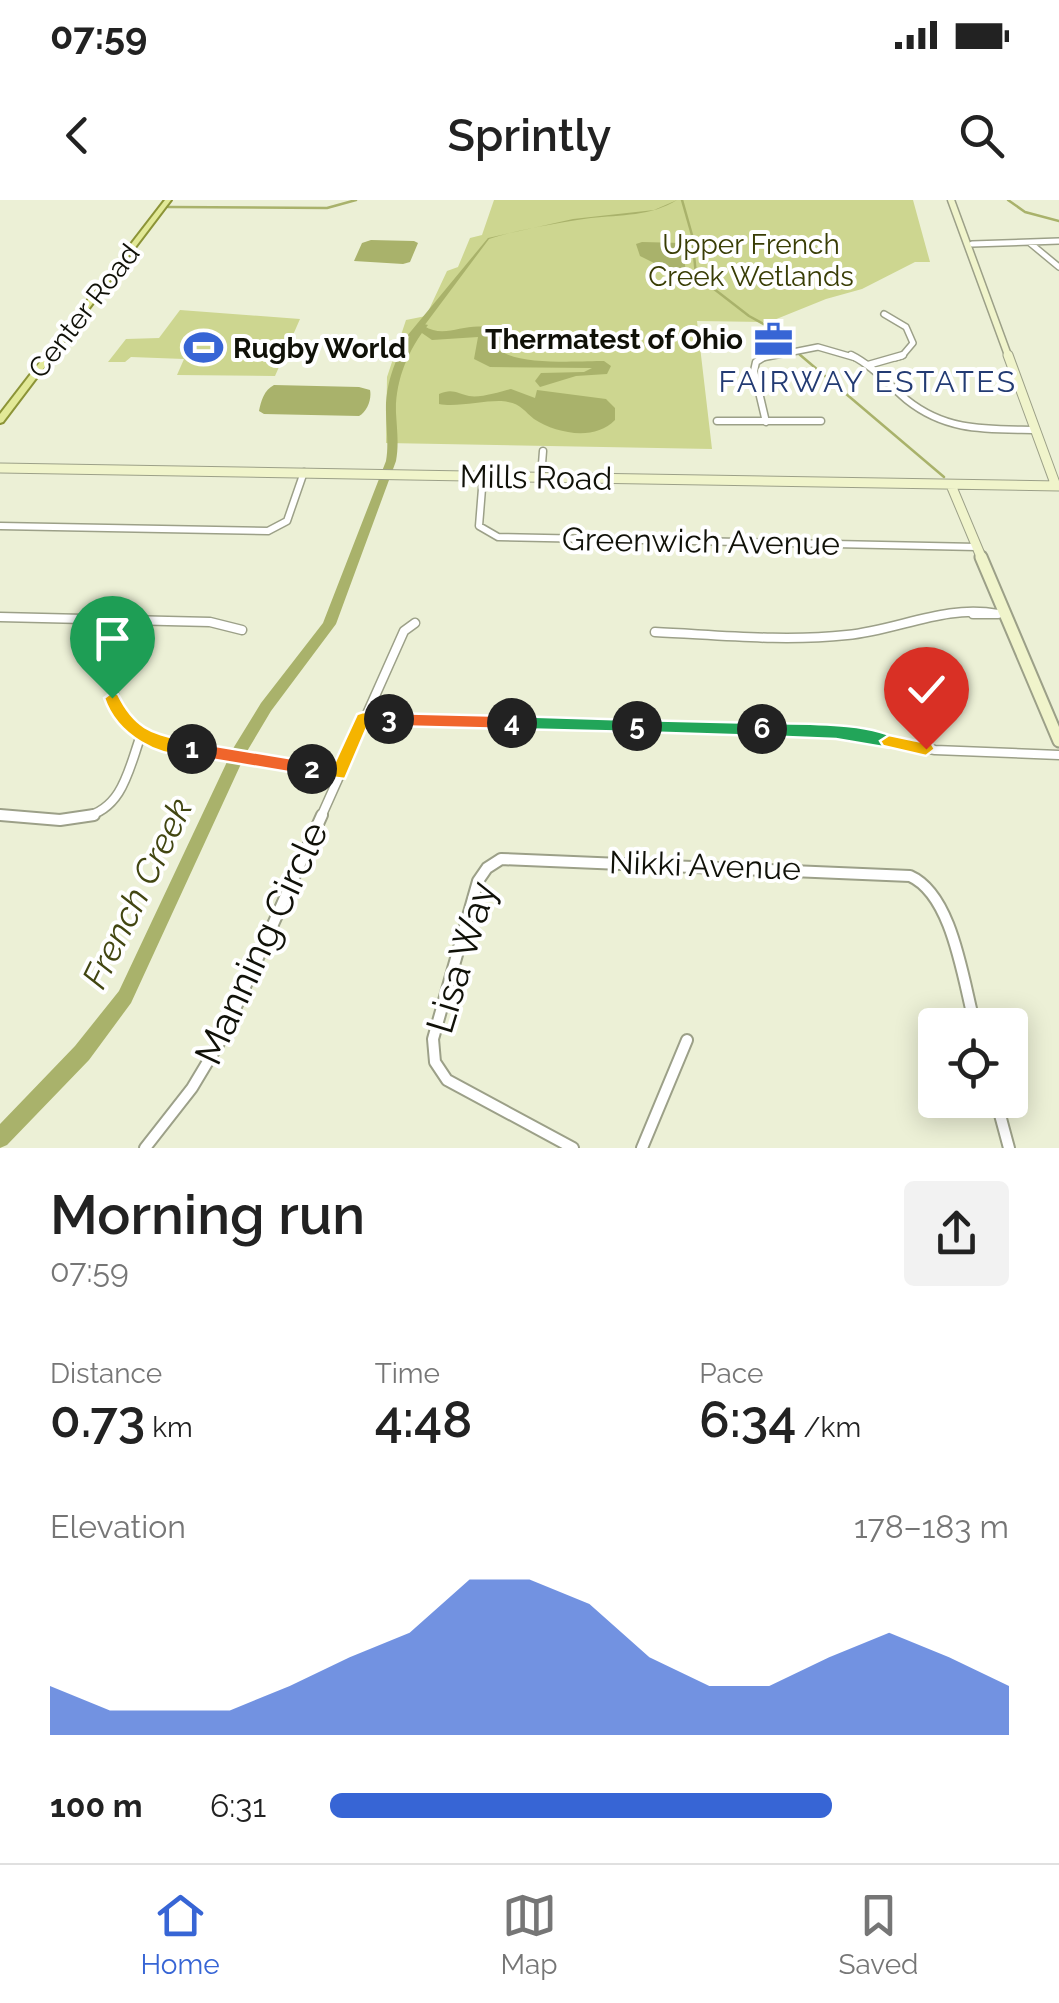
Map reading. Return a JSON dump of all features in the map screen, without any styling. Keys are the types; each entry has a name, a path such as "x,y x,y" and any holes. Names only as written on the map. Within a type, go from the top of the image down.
{"main road":[{"name":"Center Road","path":"0,420 168,200"}],"street":[{"path":"951,200 1058,486"},
{"path":"970,244 1059,242"},
{"path":"1030,244 1059,267"},
{"path":"868,365 902,356 913,342 906,327 884,314"},
{"path":"766,422 754,368 761,358 825,346 850,352 944,422 969,428 1036,430"},
{"path":"717,420 821,422"},
{"path":"541,477 543,451"},
{"name":"Mills Road","path":"0,466 1058,486"},
{"path":"0,526 268,531 289,517 304,472"},
{"name":"Greenwich Avenue","path":"484,476 478,522 482,530 498,537 977,547"},
{"path":"951,484 1002,614 1059,741"},
{"path":"655,632 846,636 928,616 1002,614"},
{"path":"0,617 210,622 242,630"},
{"path":"137,620 114,672 112,692 118,714 141,735 164,744 338,774"},
{"name":"Manning Circle","path":"145,1148 186,1096 222,1038 404,630 415,623"},
{"path":"363,719 822,731 935,750 1059,755"},
{"path":"0,815 82,818 104,810 117,796 141,735"},
{"name":"Nikki Avenue","path":"494,862 518,857 895,872 916,878 941,902 970,1008"},
{"name":"Lisa Way","path":"494,862 477,884 433,1038 432,1054 438,1069 450,1082 573,1148"},
{"path":"642,1148 687,1040"},
{"path":"1001,1118 1009,1148"}],"green space":[{"name":"Upper French Creek Wetlands","path":"494,200 913,200 930,262 915,262 862,289 769,322 697,321 712,449 386,443 387,377 406,320 426,316 447,271 458,267 470,238 482,235"},
{"name":"Rugby World","path":"180,310 300,319 275,376 177,375 184,359 131,357 125,362 108,362 126,339 159,338"}],"shaded area":[{"path":"654,210 636,214 535,227 573,219"},
{"path":"508,234 489,239 424,326 443,331 492,329 503,334 498,348 506,354 548,361 604,361 611,366 607,374 576,376 540,387 535,381 541,373 584,372 592,368 490,367 474,359 478,337 432,340 419,331 407,336 488,238"},
{"path":"362,243 418,243 410,262 403,264 354,261"},
{"path":"681,243 687,276 666,274 660,266 640,256 636,244"},
{"path":"274,385 359,387 370,390 370,397 359,416 264,414 259,411 262,400"},
{"path":"511,389 535,398 537,390 606,399 615,408 615,420 597,431 576,433 543,424 508,402 439,404 439,394 447,391 474,396"}],"waterway":[{"path":"168,207 327,208 356,200"},
{"path":"682,200 692,235 696,275 749,316 780,333"},
{"name":"French Creek","path":"1008,200 1025,212 1059,221"},
{"name":"French Creek","path":"0,1138 82,1053 125,997 239,751 266,707 329,624 391,461 391,405 397,373 423,325"},
{"path":"799,354 944,477"}],"place":[{"name":"Thermatest of Ohio","path":"773,339"},
{"name":"Rugby World","path":"203,348"}],"district":[{"name":"FAIRWAY ESTATES","path":"868,381"}],"route":[{"path":"112,698 126,724 159,743 338,774 363,719 822,731 926,749"}]}
